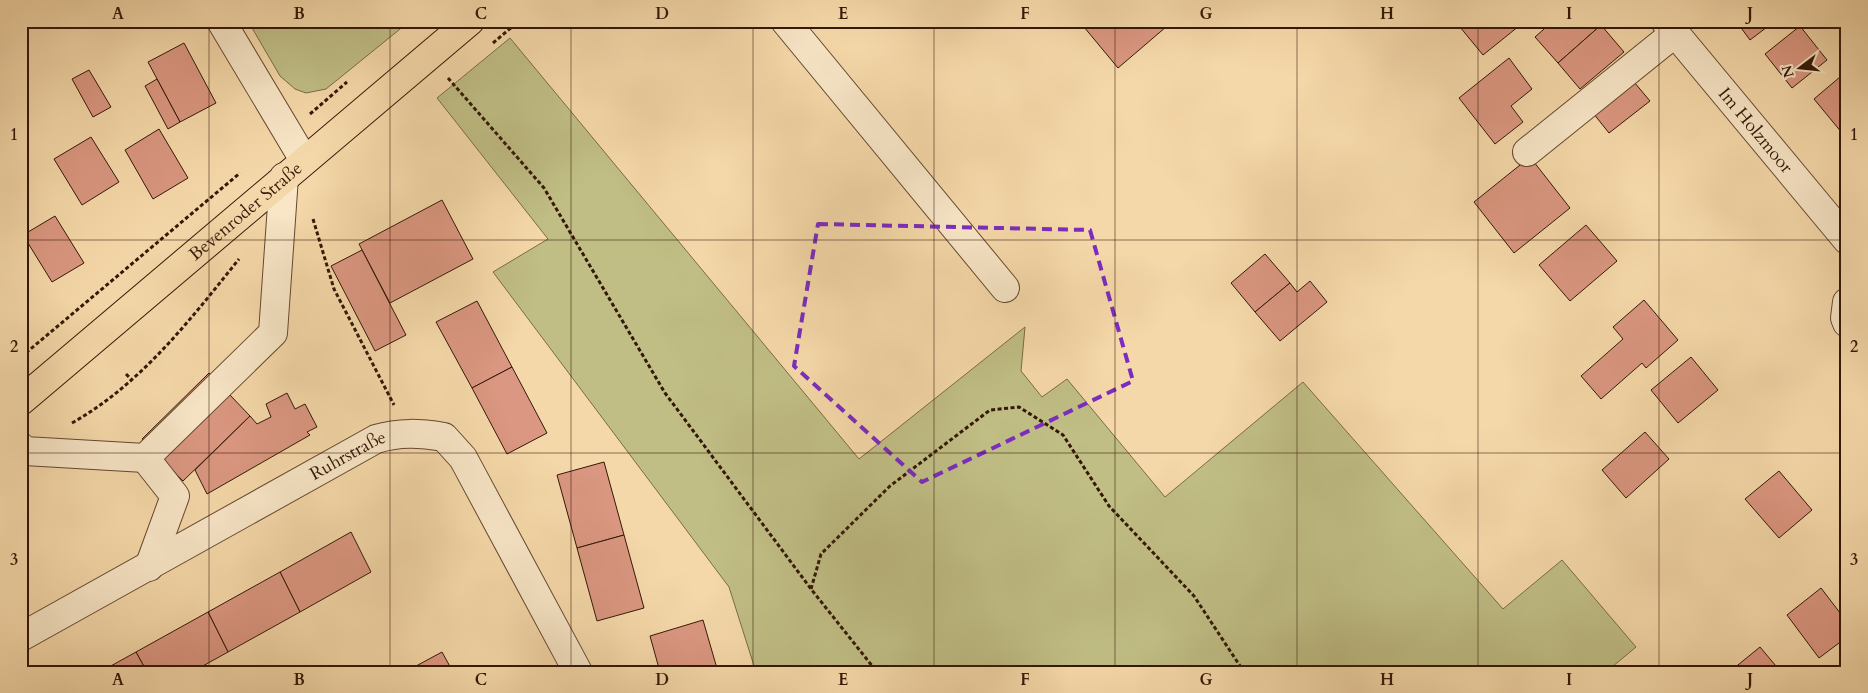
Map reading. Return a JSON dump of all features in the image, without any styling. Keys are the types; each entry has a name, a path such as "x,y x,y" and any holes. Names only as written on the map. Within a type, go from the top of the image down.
{"main road":[{"name":"Bevenroder Straße","path":"21,400 470,21"}],"street":[{"path":"21,447 25,451 145,458 273,333 294,169 221,21"},
{"path":"785,21 1005,288"},
{"path":"1528,152 1670,27"},
{"name":"Im Holzmoor","path":"1670,27 1847,240"},
{"path":"1847,302 1845,318 1847,323"},
{"name":"Ruhrstraße","path":"21,637 376,439 395,434 418,433 444,437 463,458 578,672"},
{"path":"145,458 175,496 149,567"}],"path":[{"path":"429,56 544,188 664,393 811,589 877,672"},
{"path":"311,214 334,289 395,407"},
{"path":"66,426 100,407 131,380 184,328 239,258"},
{"path":"126,374 131,380"},
{"path":"811,589 821,554 890,486 990,410 1019,408 1063,434 1109,506 1194,596 1244,672"}],"highlighted area":[{"path":"818,224 1090,230 1133,381 922,482 794,366"}],"shaded area":[{"path":"248,21 410,21 326,89 306,93 295,89 280,76"},
{"path":"510,38 859,459 1025,327 1021,371 1042,397 1067,379 1165,497 1303,382 1503,609 1562,560 1636,647 1606,672 756,672 729,587 493,272 548,239 437,98"}],"building":[{"path":"1079,21 1173,21 1118,68"},
{"path":"1455,21 1523,21 1524,22 1483,55"},
{"path":"1553,21 1598,21 1601,25 1558,63 1535,37"},
{"path":"1736,21 1775,21 1750,40"},
{"path":"1601,25 1624,52 1580,89 1558,63"},
{"path":"1800,26 1827,60 1792,88 1765,54"},
{"path":"184,43 216,103 180,122 148,62"},
{"path":"1509,58 1532,89 1511,106 1523,122 1495,144 1459,98"},
{"path":"89,70 111,107 93,117 72,79"},
{"path":"1847,71 1847,139 1814,99"},
{"path":"1629,76 1650,101 1609,133 1589,108"},
{"path":"157,79 180,122 168,129 145,86"},
{"path":"159,129 188,178 153,199 125,150"},
{"path":"91,137 119,182 82,205 54,159"},
{"path":"1530,157 1570,208 1514,253 1474,202"},
{"path":"442,200 473,259 390,303 359,244"},
{"path":"55,216 84,263 52,282 23,235"},
{"path":"1586,225 1617,261 1570,301 1539,265"},
{"path":"362,250 406,335 375,351 331,266"},
{"path":"1265,254 1290,283 1255,312 1231,283"},
{"path":"1310,281 1327,302 1280,341 1255,312 1290,283 1297,292"},
{"path":"1644,300 1678,340 1646,368 1642,363 1601,399 1581,376 1623,339 1613,327"},
{"path":"477,301 512,367 472,388 436,322"},
{"path":"1691,357 1718,390 1678,423 1651,390"},
{"path":"512,367 547,433 507,454 472,388"},
{"path":"209,373 250,416 183,481 142,439"},
{"path":"287,393 295,409 305,404 317,427 307,432 310,435 207,494 195,470 250,416 257,424 271,417 266,404"},
{"path":"1645,432 1669,459 1626,498 1602,470"},
{"path":"604,462 624,535 577,548 557,475"},
{"path":"1779,471 1812,510 1779,538 1745,499"},
{"path":"351,532 371,572 300,612 280,572"},
{"path":"624,535 644,608 597,621 577,548"},
{"path":"280,572 300,612 228,652 208,612"},
{"path":"1847,575 1847,588 1841,580"},
{"path":"1821,588 1847,622 1847,637 1819,658 1787,615"},
{"path":"208,612 228,652 192,672 147,672 136,652"},
{"path":"703,620 718,672 660,672 650,636"},
{"path":"1760,647 1781,672 1735,672 1733,669"},
{"path":"136,652 147,672 100,672"},
{"path":"442,652 453,672 405,672"}]}
